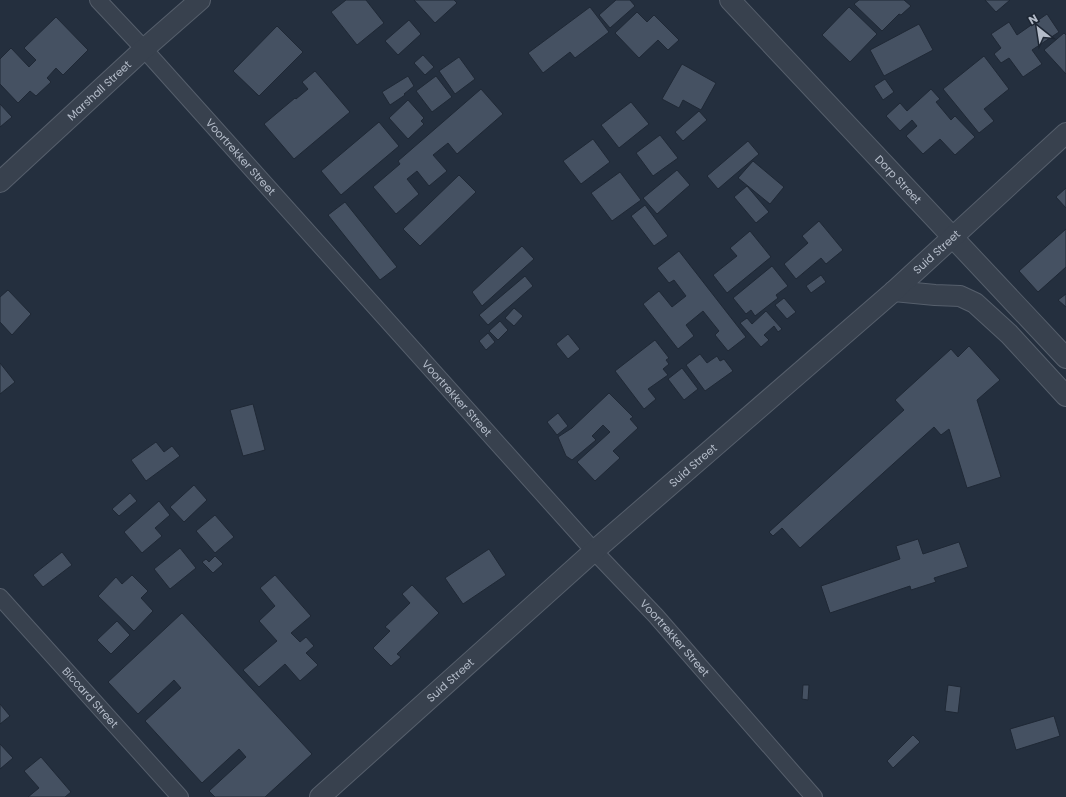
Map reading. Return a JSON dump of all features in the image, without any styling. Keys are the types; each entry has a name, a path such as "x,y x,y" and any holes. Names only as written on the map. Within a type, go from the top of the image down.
{"street":[{"name":"Voortrekker Street","path":"98,0 144,49 594,551 656,616 814,797"},
{"name":"Marshall Street","path":"0,182 144,49 200,0"},
{"name":"Dorp Street","path":"730,0 1066,358"},
{"name":"Suid Street","path":"320,797 594,551 894,290 1066,133"},
{"path":"894,290 935,295 960,296 976,303 1009,334 1066,396"},
{"name":"Biccard Street","path":"0,598 180,797"}],"building":[{"path":"346,0 366,0 384,23 357,45 331,12"},
{"path":"414,0 454,0 457,3 435,23"},
{"path":"616,0 630,0 635,6 610,28 599,15"},
{"path":"859,0 904,0 911,6 901,15 899,14 882,31 854,4"},
{"path":"985,0 1010,0 996,12"},
{"path":"590,7 609,32 575,58 570,52 543,73 528,53"},
{"path":"849,7 877,34 850,62 822,35"},
{"path":"637,12 647,22 654,15 679,40 668,50 658,40 639,58 615,33"},
{"path":"1047,14 1059,32 1032,50 1042,64 1023,77 1009,58 1001,63 994,54 1001,48 991,34 1009,22 1017,35"},
{"path":"56,17 88,50 63,75 56,68 47,78 51,82 36,96 30,91 18,103 0,84 0,59 11,48 29,67 36,60 24,48"},
{"path":"409,20 421,34 398,55 385,41"},
{"path":"919,24 933,50 884,76 870,50"},
{"path":"277,26 303,52 259,96 233,71"},
{"path":"1064,33 1066,35 1066,74 1044,50"},
{"path":"423,55 434,67 425,75 414,63"},
{"path":"984,56 1009,89 984,109 994,121 979,133 943,89"},
{"path":"459,57 475,79 455,94 439,71"},
{"path":"682,64 716,83 701,110 683,100 679,108 662,99"},
{"path":"315,71 350,112 294,159 264,124 308,89 302,82"},
{"path":"408,76 414,86 404,94 405,95 390,105 382,92"},
{"path":"436,76 452,97 432,112 416,91"},
{"path":"885,79 894,92 883,100 874,86"},
{"path":"481,89 503,114 457,154 448,143 433,155 447,171 429,186 417,171 407,179 419,194 396,214 373,187 400,164 398,161"},
{"path":"931,89 940,99 936,102 951,120 955,116 975,137 955,155 940,139 923,154 906,136 917,126 912,120 900,131 886,116 900,103 907,111"},
{"path":"408,100 424,118 421,121 424,124 408,139 389,118"},
{"path":"631,102 649,124 619,148 601,125"},
{"path":"0,104 12,117 0,127"},
{"path":"699,111 707,120 683,141 675,132"},
{"path":"379,122 399,146 341,195 321,171"},
{"path":"660,135 678,158 653,176 636,153"},
{"path":"593,139 610,162 581,184 563,161"},
{"path":"748,141 759,154 718,189 707,176"},
{"path":"753,161 784,187 770,204 738,178"},
{"path":"677,170 690,185 657,214 643,198"},
{"path":"620,172 641,200 612,221 591,193"},
{"path":"459,175 476,192 420,246 403,229"},
{"path":"747,186 769,212 756,223 734,197"},
{"path":"1066,188 1066,208 1056,197"},
{"path":"345,202 397,267 380,280 328,215"},
{"path":"645,205 668,236 654,246 631,216"},
{"path":"819,221 843,250 826,264 821,258 796,279 784,264 808,243 802,236"},
{"path":"1066,229 1066,267 1038,292 1019,271"},
{"path":"750,231 771,257 727,293 713,275 737,256 730,248"},
{"path":"522,246 534,259 482,306 472,292"},
{"path":"679,251 746,337 728,351 715,335 719,331 703,311 686,325 694,336 678,349 643,304 659,291 672,307 686,296 674,280 669,283 657,268"},
{"path":"772,266 788,286 776,295 778,298 755,316 751,310 746,314 733,298"},
{"path":"821,275 826,282 811,293 806,286"},
{"path":"525,276 533,286 488,325 479,315"},
{"path":"8,290 31,314 12,335 0,322 0,297"},
{"path":"1066,294 1066,307 1058,300"},
{"path":"784,298 796,312 787,319 775,305"},
{"path":"514,308 523,316 514,326 505,318"},
{"path":"766,311 782,329 778,332 774,326 764,335 769,340 761,347 740,323 747,318 752,324"},
{"path":"500,321 508,330 498,340 489,331"},
{"path":"488,333 495,342 486,350 479,341"},
{"path":"568,334 580,349 568,359 556,344"},
{"path":"655,340 669,358 666,360 669,364 663,369 668,375 648,389 656,399 644,409 615,371"},
{"path":"969,346 1000,380 977,400 1001,477 967,488 949,429 941,435 934,427 800,548 782,528 773,536 769,532 904,410 895,400 951,349 958,357"},
{"path":"700,354 707,363 717,356 720,361 724,359 733,371 705,391 686,365"},
{"path":"0,363 15,382 0,394"},
{"path":"682,368 698,389 684,400 668,379"},
{"path":"609,393 633,417 630,419 638,428 613,451 620,458 595,481 577,462 610,432 603,425 592,436 596,440 572,460 566,456 558,437 572,428"},
{"path":"253,404 265,450 243,456 230,410"},
{"path":"558,413 568,426 557,435 547,422"},
{"path":"156,442 164,452 172,446 180,456 146,481 131,460"},
{"path":"194,485 207,500 184,522 170,507"},
{"path":"130,493 137,501 119,516 112,509"},
{"path":"159,501 170,515 155,528 162,536 142,553 124,532"},
{"path":"215,515 234,537 215,553 196,531"},
{"path":"918,539 923,554 959,542 968,567 934,578 936,582 911,590 910,586 830,613 821,586 900,559 896,546"},
{"path":"180,548 196,568 170,589 154,569"},
{"path":"489,549 506,575 463,604 445,578"},
{"path":"62,552 72,565 43,587 33,575"},
{"path":"215,556 223,564 213,573 202,562 206,559 209,562"},
{"path":"132,575 148,591 141,598 153,611 134,631 98,596 116,577 122,584"},
{"path":"275,575 311,616 291,633 300,642 306,637 314,646 306,653 318,665 300,681 285,664 259,687 243,670 277,641 259,621 275,606 260,588"},
{"path":"412,585 439,613 397,654 401,657 391,666 373,648 390,631 385,627 410,603 402,594"},
{"path":"182,613 312,754 265,797 215,797 209,791 246,757 239,749 202,783 145,721 181,688 174,680 138,714 108,682"},
{"path":"117,621 130,635 111,654 97,640"},
{"path":"803,685 809,685 808,700 802,699"},
{"path":"948,685 961,687 958,713 945,711"},
{"path":"0,704 10,716 0,724"},
{"path":"1054,716 1060,736 1016,750 1010,729"},
{"path":"913,735 920,742 893,768 887,761"},
{"path":"0,744 13,758 0,769"},
{"path":"41,757 71,792 65,797 28,797 39,788 24,771"}]}
